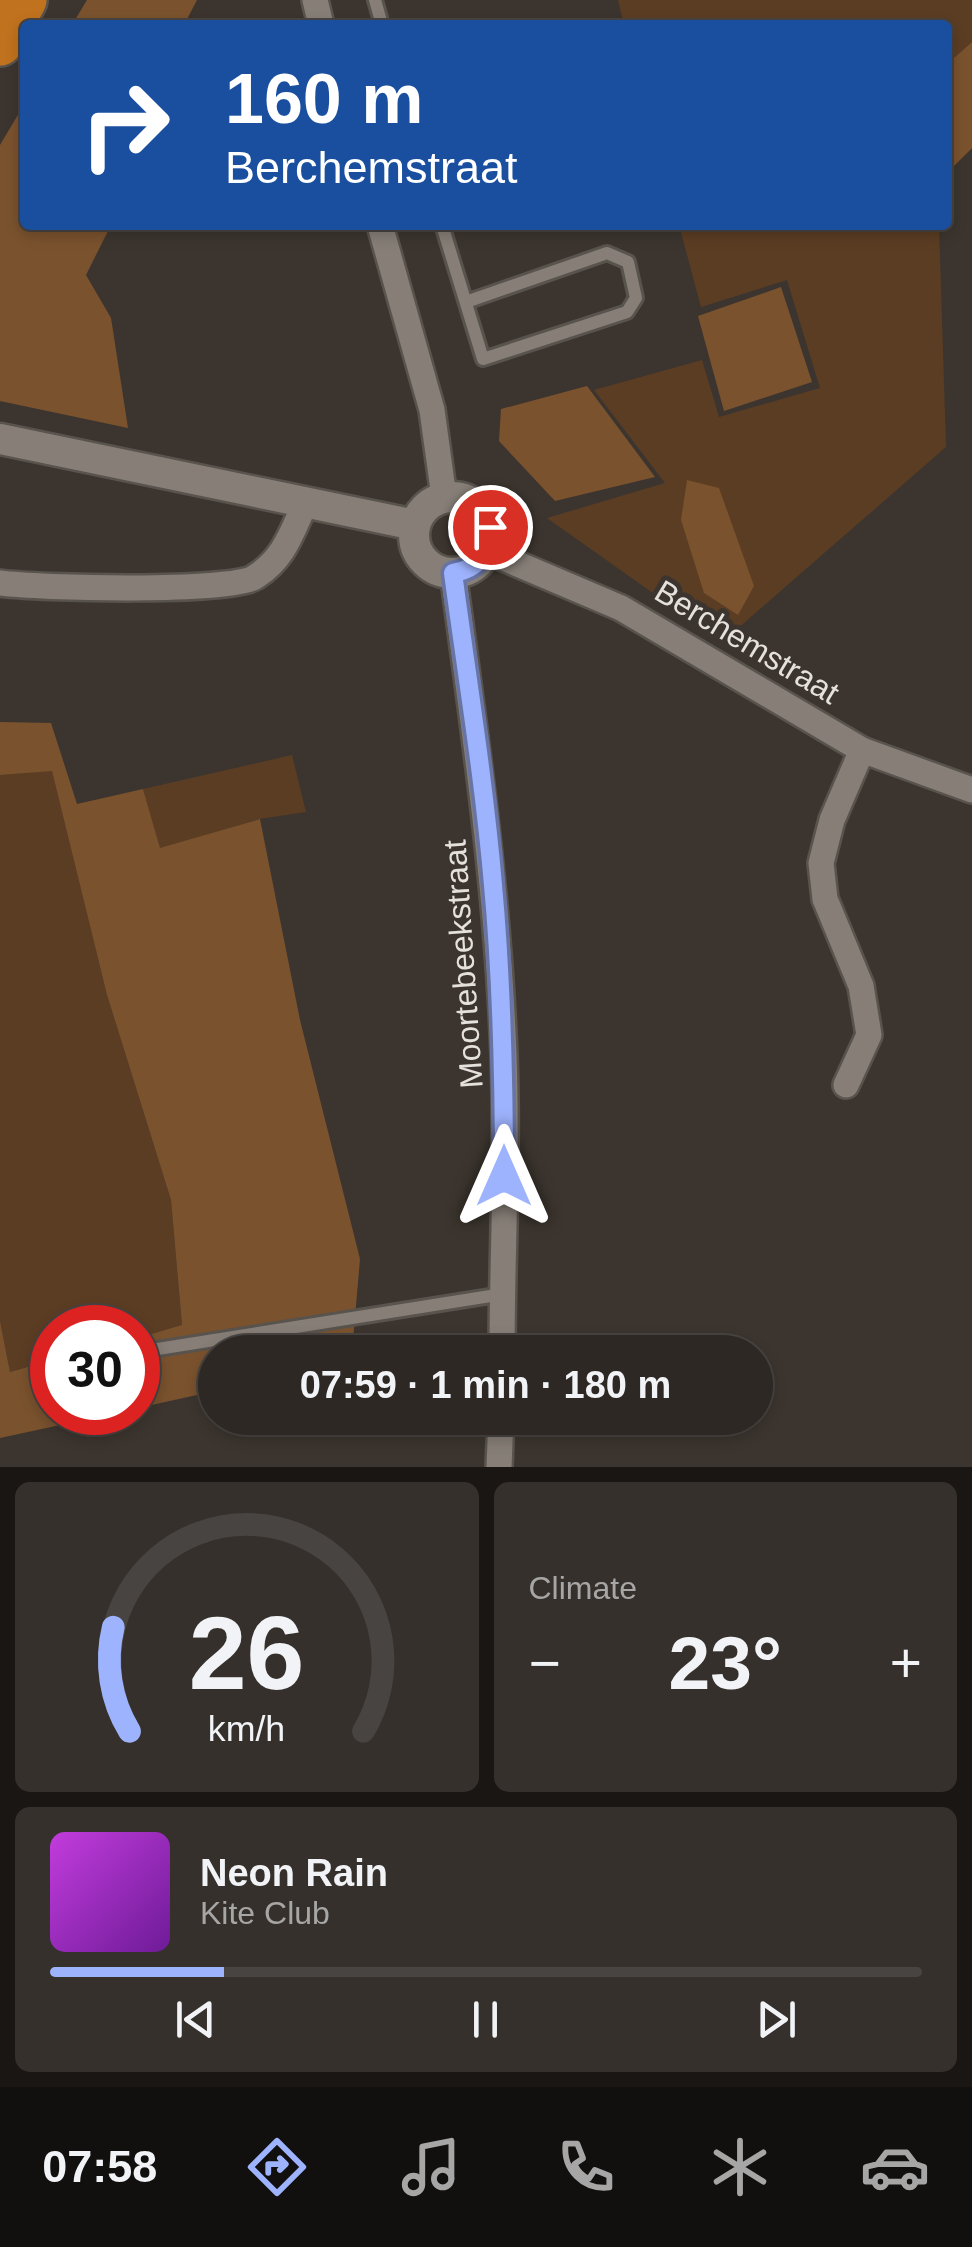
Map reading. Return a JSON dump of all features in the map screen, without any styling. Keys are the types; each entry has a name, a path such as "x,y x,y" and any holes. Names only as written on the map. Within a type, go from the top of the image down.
{"highway":[{"path":"0,43 24,0"}],"street":[{"path":"381,230 432,410 444,497"},
{"path":"0,439 415,525"},
{"path":"444,497 458,497 475,504 490,527 487,551 476,565 453,573 441,572 428,564 416,548 415,525 430,504 444,497"},
{"path":"0,584 30,588 149,588 250,581 280,558 306,502"},
{"name":"Berchemstraat","path":"487,551 621,608 862,750 972,790"},
{"name":"Moortebeekstraat","path":"453,573 472,698 493,886 504,1058 502,1335"},
{"path":"846,1085 868,1035 861,986 825,899 820,863 832,820 862,750"},
{"path":"499,1467 500,1435"}],"lane":[{"path":"444,230 483,359 626,312 636,298 628,262 607,252 466,302"},
{"path":"160,1348 502,1294"}],"shaded area":[{"path":"87,0 197,0 187,20 75,20"},
{"path":"618,0 972,0 972,42 952,60 952,20 623,20"},
{"path":"972,42 972,148 952,168 952,60"},
{"path":"20,111 20,230 108,230 86,275 111,318 128,428 0,401 0,145"},
{"path":"680,230 939,230 946,447 722,642 547,518 665,483 594,390 702,360 719,417 820,388 787,280 701,307"},
{"path":"781,287 812,382 724,411 698,316"},
{"path":"587,386 655,477 555,501 499,441 501,409"},
{"path":"687,480 719,488 754,586 738,615 704,593 681,520"},
{"path":"0,722 51,723 77,804 143,789 160,848 260,819 300,1020 360,1259 353,1335 198,1335 198,1395 160,1403 160,1332 182,1325 171,1200 107,995 52,771 0,775"},
{"path":"292,755 306,812 259,819 160,849 143,789"},
{"path":"52,770 107,995 171,1200 182,1326 160,1332 160,1305 30,1305 30,1366 10,1372 0,1321 0,775"},
{"path":"0,1321 10,1372 30,1366 30,1432 0,1438"}],"route":[{"path":"490,527 487,551 476,565 453,573 472,698 493,886 504,1058 504,1176"}]}
